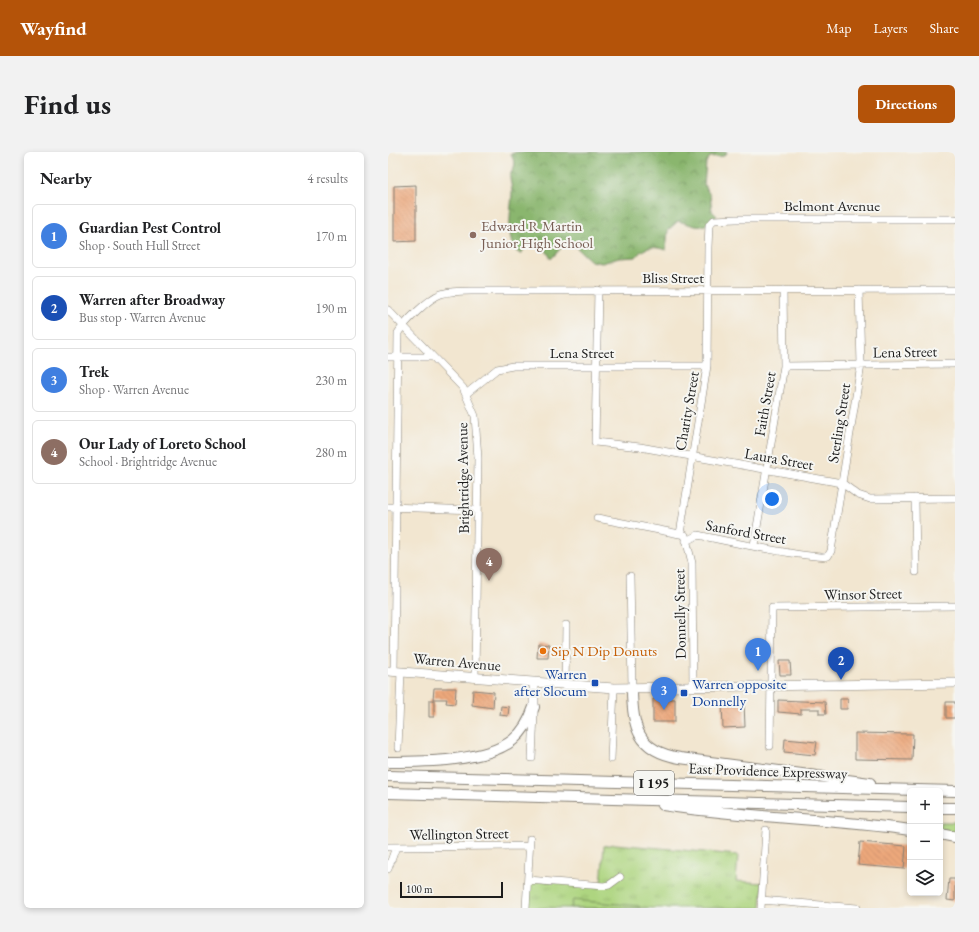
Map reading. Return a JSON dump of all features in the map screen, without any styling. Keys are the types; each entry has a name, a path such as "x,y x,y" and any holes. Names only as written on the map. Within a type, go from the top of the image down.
{"highway":[{"path":"632,688 633,718 638,734 650,747 667,756 907,788"},
{"path":"388,762 447,760 497,748 508,743 522,731 534,706"},
{"name":"East Providence Expressway","path":"388,776 907,790"},
{"name":"East Providence Expressway","path":"943,791 955,791"},
{"name":"East Providence Expressway","path":"388,793 907,806"},
{"path":"624,799 712,813 793,817 907,830"},
{"path":"943,808 955,808"},
{"path":"943,835 955,837"}],"main road":[{"name":"Warren Avenue","path":"394,671 565,686 614,688 955,683"},
{"path":"534,683 534,706"}],"street":[{"name":"Belmont Avenue","path":"711,223 714,220 736,219 955,219"},
{"name":"Charity Street","path":"680,534 707,366 708,247 709,225 711,223"},
{"path":"598,290 598,366"},
{"name":"Faith Street","path":"754,545 768,470 784,366 783,290"},
{"name":"Sterling Street","path":"826,558 831,551 861,365 859,290"},
{"name":"Bliss Street","path":"403,326 431,300 441,294 481,291 955,290"},
{"name":"Brightridge Avenue","path":"388,310 466,394 472,405 477,426 475,678"},
{"path":"398,748 394,671 392,507 398,333 403,326"},
{"path":"388,357 433,357"},
{"name":"Lena Street","path":"784,366 954,364"},
{"name":"Laura Street","path":"598,366 595,442 692,456 842,483 858,495 870,499 955,498"},
{"name":"Lena Street","path":"466,394 497,369 506,367 707,366"},
{"path":"915,498 916,572"},
{"path":"392,507 477,510"},
{"path":"597,518 680,534"},
{"name":"Sanford Street","path":"680,534 685,534 686,541 698,535 791,553 826,558"},
{"name":"Donnelly Street","path":"686,541 692,563 694,687"},
{"path":"630,576 632,688"},
{"name":"Winsor Street","path":"771,686 772,608 955,606"},
{"path":"565,686 566,625"},
{"path":"770,746 771,686"},
{"path":"611,759 614,688"},
{"path":"532,758 534,706"},
{"path":"760,908 762,900 766,830"},
{"name":"Wellington Street","path":"392,847 530,842 528,880"},
{"path":"388,869 392,847"},
{"path":"526,908 528,880 604,886 609,885 620,877"},
{"path":"762,900 857,908"}],"green space":[{"path":"517,152 727,153 724,156 710,157 706,162 704,185 710,195 712,211 717,216 702,226 695,226 678,221 668,230 666,250 650,248 642,251 636,257 619,258 602,263 591,261 575,246 563,246 551,259 546,250 542,247 527,244 521,254 515,250 510,235 512,192 510,176 515,164 511,154"},
{"path":"943,822 955,822 955,833 943,831"},
{"path":"615,844 738,855 736,881 763,883 761,908 526,908 528,879 601,886 604,846"},
{"path":"573,900 639,906 640,908 571,908"}],"building":[{"path":"416,185 416,241 394,242 394,186"},
{"path":"538,644 549,645 548,658 537,658"},
{"path":"779,661 790,661 791,675 780,675"},
{"path":"434,688 456,688 455,704 446,703 447,699 433,699"},
{"path":"473,690 494,692 493,708 472,705"},
{"path":"653,699 675,699 675,722 653,722"},
{"path":"840,699 848,699 847,709 840,709"},
{"path":"429,700 434,700 434,717 429,717"},
{"path":"778,700 825,702 826,714 819,714 819,709 801,709 801,714 778,712"},
{"path":"744,702 745,727 723,728 722,703"},
{"path":"946,702 955,702 955,718 946,718"},
{"path":"501,706 509,707 508,716 500,715"},
{"path":"855,733 913,734 912,760 855,759"},
{"path":"785,739 817,742 815,755 784,752"},
{"path":"860,842 906,846 904,869 858,865"},
{"path":"949,879 955,879 955,901 947,900"}],"place":[{"name":"Edward R Martin Junior High School","path":"473,235"},
{"name":"Our Lady of Loreto School","path":"489,581"},
{"name":"Sip N Dip Donuts","path":"543,651"},
{"name":"Guardian Pest Control","path":"758,671"},
{"name":"Warren after Broadway","path":"841,680"},
{"name":"Warren after Slocum","path":"595,683"},
{"name":"Warren opposite Donnelly","path":"684,693"},
{"name":"Trek","path":"664,710"}]}
